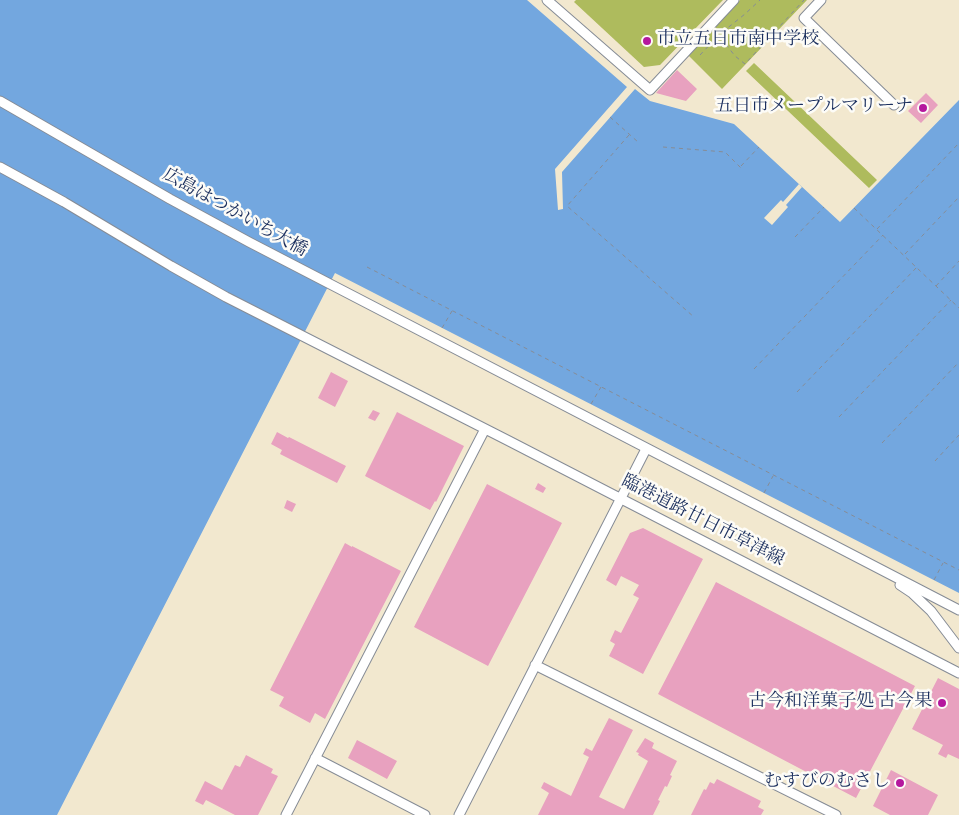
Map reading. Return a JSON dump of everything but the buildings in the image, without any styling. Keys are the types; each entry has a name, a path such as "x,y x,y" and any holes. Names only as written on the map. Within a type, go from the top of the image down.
{"street":[{"path":"553,2 650,90 734,0"},
{"path":"821,0 804,18 894,105"},
{"name":"広島はつかいち大橋","path":"0,101 240,238 646,449"},
{"name":"臨港道路廿日市草津線","path":"0,167 218,292 959,672"},
{"path":"286,815 485,429"},
{"path":"459,815 646,449 959,610"},
{"path":"855,557 912,593 941,623 959,648"},
{"path":"535,665 836,815"},
{"path":"315,758 425,815"}],"path":[{"path":"700,55 711,42 760,0"},
{"path":"727,28 726,43 735,56 744,64 804,0"},
{"path":"610,118 638,142"},
{"path":"630,134 567,206 694,317"},
{"path":"877,229 959,143"},
{"path":"663,146 724,152 743,170"},
{"path":"740,167 759,147"},
{"path":"904,255 959,197"},
{"path":"795,237 824,208"},
{"path":"854,208 959,308"},
{"path":"754,370 883,235"},
{"path":"936,286 959,261"},
{"path":"367,267 959,570"},
{"path":"797,392 917,268"},
{"path":"839,417 951,300"},
{"path":"442,328 452,310"},
{"path":"882,443 959,362"},
{"path":"591,404 601,387"},
{"path":"934,460 959,435"},
{"path":"764,493 774,475"},
{"path":"934,580 943,562"}],"green space":[{"name":"市立五日市南中学校","path":"576,0 723,0 660,65 644,67 574,2"},
{"path":"740,0 807,0 722,89 688,55"},
{"path":"754,63 877,180 869,188 746,71"}],"water":[{"path":"0,0 527,0 627,87 555,169 558,210 563,209 562,172 635,89 650,101 734,124 840,222 959,100 959,593 335,273 57,815 0,815"}],"pier":[{"path":"799,184 802,187 772,225 764,218 781,200 783,202"}],"place":[{"name":"市立五日市南中学校","path":"647,41"},
{"name":"五日市メープルマリーナ","path":"923,108"},
{"name":"古今和洋菓子処 古今果","path":"942,703"},
{"name":"むすびのむさし","path":"900,783"}]}
